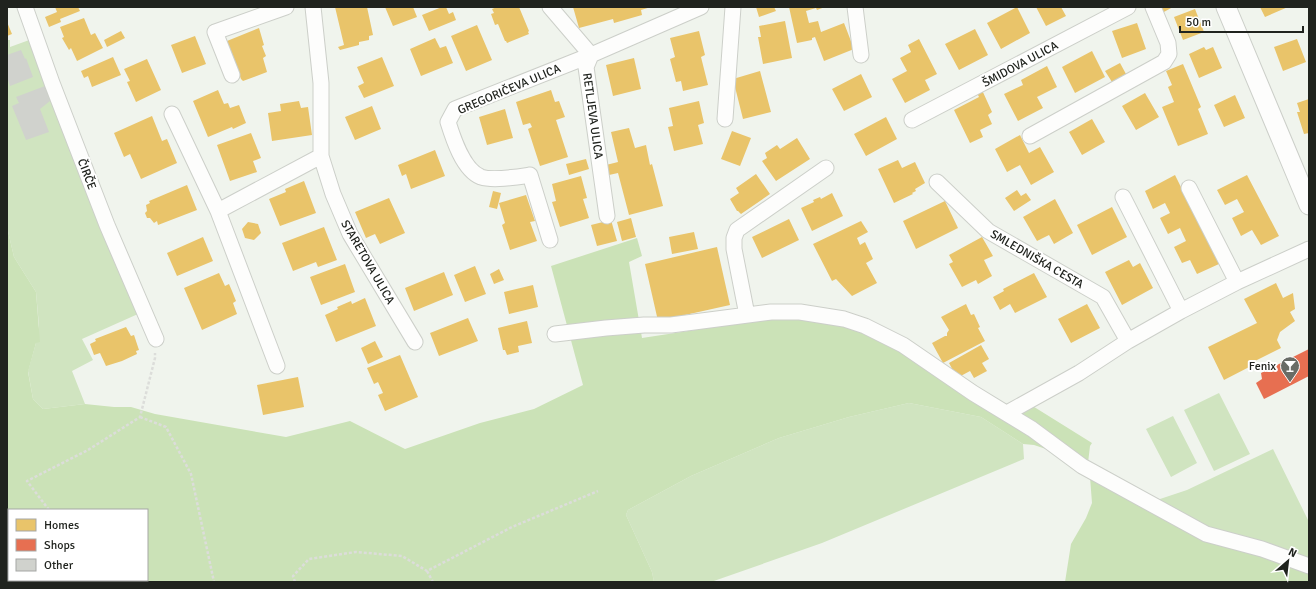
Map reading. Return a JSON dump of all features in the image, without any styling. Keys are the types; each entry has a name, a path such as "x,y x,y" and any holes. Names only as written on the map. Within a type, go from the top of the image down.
{"street":[{"name":"ČIRČE","path":"25,7 106,225 156,339"},
{"path":"232,75 215,32 286,7"},
{"name":"STARETOVA ULICA","path":"312,7 321,83 321,156 333,194 350,234 415,342"},
{"name":"RETLJEVA ULICA","path":"550,7 591,55 586,68 607,216"},
{"name":"GREGORIČEVA ULICA","path":"550,240 530,175 501,178 480,176 466,166 452,136 448,122 455,109 591,55 701,7"},
{"path":"725,119 733,7"},
{"path":"855,7 861,55"},
{"name":"ŠMIDOVA ULICA","path":"912,120 1128,7"},
{"path":"1030,136 1164,62 1169,54 1168,43 1153,7"},
{"path":"1226,7 1309,205"},
{"path":"172,114 218,211 277,366"},
{"path":"218,211 321,156"},
{"path":"747,315 734,249 734,238 737,230 826,168"},
{"name":"SMLEDNIŠKA CESTA","path":"937,182 988,231 1103,297 1128,341"},
{"path":"1189,188 1237,282"},
{"path":"1124,197 1181,311"},
{"path":"1007,413 1079,373 1128,341 1181,311 1237,282 1309,249"},
{"path":"555,334 578,330 671,325 771,312 800,312 844,319 865,326 903,345 974,393 1032,429 1082,466 1206,534 1262,549 1309,566"}],"path":[{"path":"48,509 28,481 88,450 140,417 155,358 156,339"},
{"path":"140,417 166,427 191,474 214,582"},
{"path":"427,571 512,527 598,491"},
{"path":"295,582 293,576 309,559 356,552 402,556 427,571 433,582"}],"green space":[{"path":"32,39 138,314 82,339 93,360 72,371 85,404 43,409 33,399 28,371 39,326 36,292 14,257 7,227 7,40 10,40 10,47"},
{"path":"7,227 14,257 36,292 40,342 36,343 28,372 33,399 43,409 85,404 131,407 155,414 286,437 350,421 405,449 480,423 534,409 583,385 551,266 637,238 642,256 629,262 642,338 774,318 833,321 867,331 1002,412 1031,405 1092,443 1090,446 1088,463 1034,445 1023,444 981,417 909,403 849,417 779,438 691,476 628,510 626,515 652,572 654,582 7,582"},
{"path":"1219,393 1250,454 1214,471 1184,410"},
{"path":"909,403 981,417 1023,444 1024,459 822,543 711,582 654,582 652,572 626,515 628,510 691,476 779,438 849,417"},
{"path":"1173,416 1197,463 1171,477 1146,429"},
{"path":"1273,449 1309,522 1309,562 1216,533 1157,500 1187,490"},
{"path":"1090,477 1309,570 1309,582 1065,582 1071,544 1086,518 1092,503"}],"building: Homes":[{"path":"55,7 78,7 80,11 60,19 61,22 49,27 45,17 57,12"},
{"path":"335,7 367,7 373,35 369,36 369,40 359,42 359,45 340,50 338,47 344,45"},
{"path":"385,7 413,7 417,17 393,26"},
{"path":"442,7 446,7 449,14 453,12 456,20 429,31 422,15"},
{"path":"497,7 519,7 529,34 507,43 498,24 495,25 491,14 494,13 492,9"},
{"path":"573,7 651,7 641,10 642,15 614,23 613,19 579,28"},
{"path":"756,7 774,7 776,11 759,17"},
{"path":"789,7 825,7 817,10 816,8 806,11 809,23 818,21 821,32 844,23 854,49 824,61 815,37 812,38 812,40 797,43"},
{"path":"1017,7 1030,33 1001,49 987,23"},
{"path":"1036,7 1061,7 1066,16 1046,26"},
{"path":"1159,7 1173,7 1162,13"},
{"path":"1260,7 1288,7 1265,17"},
{"path":"1195,9 1204,32 1183,40 1174,17"},
{"path":"84,18 91,35 95,33 103,48 77,61 71,48 69,50 62,38 64,37 60,27"},
{"path":"785,21 792,58 763,64 758,37 761,37 759,26"},
{"path":"7,22 12,34 7,36"},
{"path":"1137,23 1146,49 1122,58 1112,31"},
{"path":"477,25 492,60 466,71 451,36"},
{"path":"259,28 264,45 262,46 266,56 263,58 267,72 243,81 227,41"},
{"path":"975,29 988,55 959,70 945,44"},
{"path":"121,31 125,38 107,47 104,40"},
{"path":"699,31 705,55 701,57 708,85 683,91 681,81 676,82 670,59 675,57 670,38"},
{"path":"195,36 206,64 182,73 171,45"},
{"path":"435,38 440,48 446,46 453,63 421,76 410,49"},
{"path":"919,39 937,74 925,80 930,90 905,103 892,79 907,71 900,58 911,52 908,45"},
{"path":"1297,39 1306,62 1283,71 1274,47"},
{"path":"1204,47 1206,50 1213,47 1222,68 1199,78 1189,54"},
{"path":"1092,51 1105,77 1075,93 1062,67"},
{"path":"113,57 121,75 92,87 88,76 84,78 81,71"},
{"path":"382,57 394,86 364,98 358,86 364,83 357,67"},
{"path":"634,58 641,89 613,96 606,65"},
{"path":"147,59 161,90 136,102 127,82 130,81 124,69"},
{"path":"1120,63 1126,74 1112,82 1105,71"},
{"path":"1183,64 1201,107 1198,109 1208,134 1178,146 1162,107 1174,102 1168,87 1172,85 1166,71"},
{"path":"1047,66 1057,87 1037,97 1043,108 1018,121 1004,94 1023,85 1021,80"},
{"path":"760,71 771,112 743,119 733,79"},
{"path":"861,74 872,97 844,111 832,89"},
{"path":"218,90 224,104 228,103 230,108 239,105 246,123 208,137 193,101"},
{"path":"551,90 555,102 559,101 565,117 556,120 568,157 540,166 528,129 532,127 530,123 523,125 516,102"},
{"path":"982,90 992,112 988,115 992,124 980,130 983,137 970,143 954,110 979,97 977,93"},
{"path":"1145,93 1159,117 1136,130 1122,106"},
{"path":"1235,95 1245,118 1224,127 1214,105"},
{"path":"1309,99 1309,133 1304,134 1297,112 1300,112 1297,103"},
{"path":"299,101 301,108 308,107 312,135 272,141 268,113 281,111 280,104"},
{"path":"699,101 704,123 698,125 703,144 674,151 668,127 673,126 669,108"},
{"path":"372,106 381,129 355,140 345,117"},
{"path":"505,109 513,138 487,145 479,117"},
{"path":"152,116 162,141 167,139 177,163 141,179 130,154 124,157 114,133"},
{"path":"886,117 897,139 866,156 854,134"},
{"path":"1092,119 1105,142 1082,155 1069,132"},
{"path":"629,128 635,148 646,145 650,165 652,164 663,206 629,215 618,173 609,175 606,165 618,162 611,132"},
{"path":"732,131 751,138 740,166 721,159"},
{"path":"251,133 261,158 253,161 257,172 230,181 217,145"},
{"path":"1020,135 1029,153 1040,147 1054,172 1031,185 1020,165 1007,172 995,149"},
{"path":"797,138 810,159 776,181 762,161 767,158 765,153 777,145 780,149"},
{"path":"435,150 445,176 411,189 406,174 402,176 398,165"},
{"path":"586,159 589,169 569,175 566,164"},
{"path":"898,160 902,168 915,162 925,183 915,189 916,191 912,193 913,194 894,203 878,169"},
{"path":"756,174 770,194 741,214 737,211 730,199 739,193 736,188"},
{"path":"1175,175 1219,264 1197,274 1190,260 1182,263 1174,247 1186,241 1180,228 1168,234 1160,218 1170,213 1165,203 1153,209 1145,191"},
{"path":"1247,175 1279,236 1261,245 1252,230 1241,236 1232,218 1244,212 1237,199 1225,205 1217,190"},
{"path":"581,176 587,198 583,199 589,218 560,227 552,202 556,201 552,184"},
{"path":"304,181 316,213 280,226 269,199 286,192 285,189"},
{"path":"187,185 197,210 158,225 157,221 154,223 150,218 147,218 145,213 147,211 146,205 150,203 149,201"},
{"path":"1017,190 1021,196 1026,193 1031,200 1014,211 1005,198"},
{"path":"493,191 501,193 497,209 489,207"},
{"path":"832,193 843,216 812,231 801,208 814,202 813,200 820,197 821,199"},
{"path":"526,195 535,221 530,222 537,241 510,250 502,225 505,223 499,203"},
{"path":"389,198 405,233 380,244 375,234 366,238 355,212"},
{"path":"1055,199 1073,233 1054,244 1049,235 1037,241 1023,217"},
{"path":"945,201 958,228 916,249 903,221"},
{"path":"1112,207 1127,237 1092,255 1077,225"},
{"path":"631,218 636,237 622,241 617,222"},
{"path":"789,219 799,240 762,258 752,237"},
{"path":"611,220 617,241 597,246 591,225"},
{"path":"861,221 868,232 857,238 860,245 865,242 873,259 866,263 877,283 852,296 836,279 832,281 813,244"},
{"path":"248,222 258,224 261,233 254,240 245,238 242,229"},
{"path":"324,227 337,260 318,267 316,262 293,271 282,243"},
{"path":"694,232 698,249 672,254 669,237"},
{"path":"203,237 213,261 177,276 167,253"},
{"path":"982,237 993,256 984,260 992,276 978,284 976,280 962,287 949,264 953,262 949,255"},
{"path":"717,247 730,305 658,321 645,264"},
{"path":"1129,260 1133,267 1140,263 1153,288 1122,305 1105,272"},
{"path":"345,264 355,292 321,305 310,277"},
{"path":"475,266 486,294 465,302 454,275"},
{"path":"499,269 504,280 494,284 490,274"},
{"path":"444,272 453,295 414,311 405,288"},
{"path":"219,273 225,286 229,284 236,301 233,303 237,314 202,330 184,288"},
{"path":"1034,273 1047,297 1015,313 1010,304 1000,310 993,297 1004,291 1003,289"},
{"path":"1276,283 1283,298 1293,293 1295,309 1290,312 1295,321 1280,332 1277,340 1281,348 1253,362 1255,364 1224,380 1208,347 1257,323 1244,299"},
{"path":"533,285 538,307 509,314 504,292"},
{"path":"365,298 376,326 336,342 325,315 338,309 337,307 351,301 352,304"},
{"path":"966,304 971,315 974,314 980,327 978,328 985,341 943,363 932,343 947,336 949,330 941,317"},
{"path":"1087,304 1100,328 1071,343 1058,319"},
{"path":"468,318 478,341 439,356 430,333"},
{"path":"527,321 532,343 518,346 519,352 507,355 505,350 503,350 498,328"},
{"path":"126,327 131,336 134,335 139,350 136,351 137,354 106,366 100,353 94,355 90,344 96,341 95,339"},
{"path":"375,341 383,357 368,364 361,348"},
{"path":"981,345 989,359 982,363 987,371 974,378 970,371 957,378 949,363"},
{"path":"400,355 418,397 385,411 378,395 383,393 378,382 374,384 367,368"},
{"path":"298,377 304,407 263,415 257,385"}],"building: Shops":[{"path":"1309,349 1309,376 1264,399 1256,383 1262,379 1261,373"}],"building: Other":[{"path":"21,50 25,59 26,58 33,77 10,86 7,77 7,55"},
{"path":"45,86 50,101 40,109 49,132 26,140 12,106 19,103 16,97"}],"place":[{"name":"Fenix","path":"1290,383"}]}
